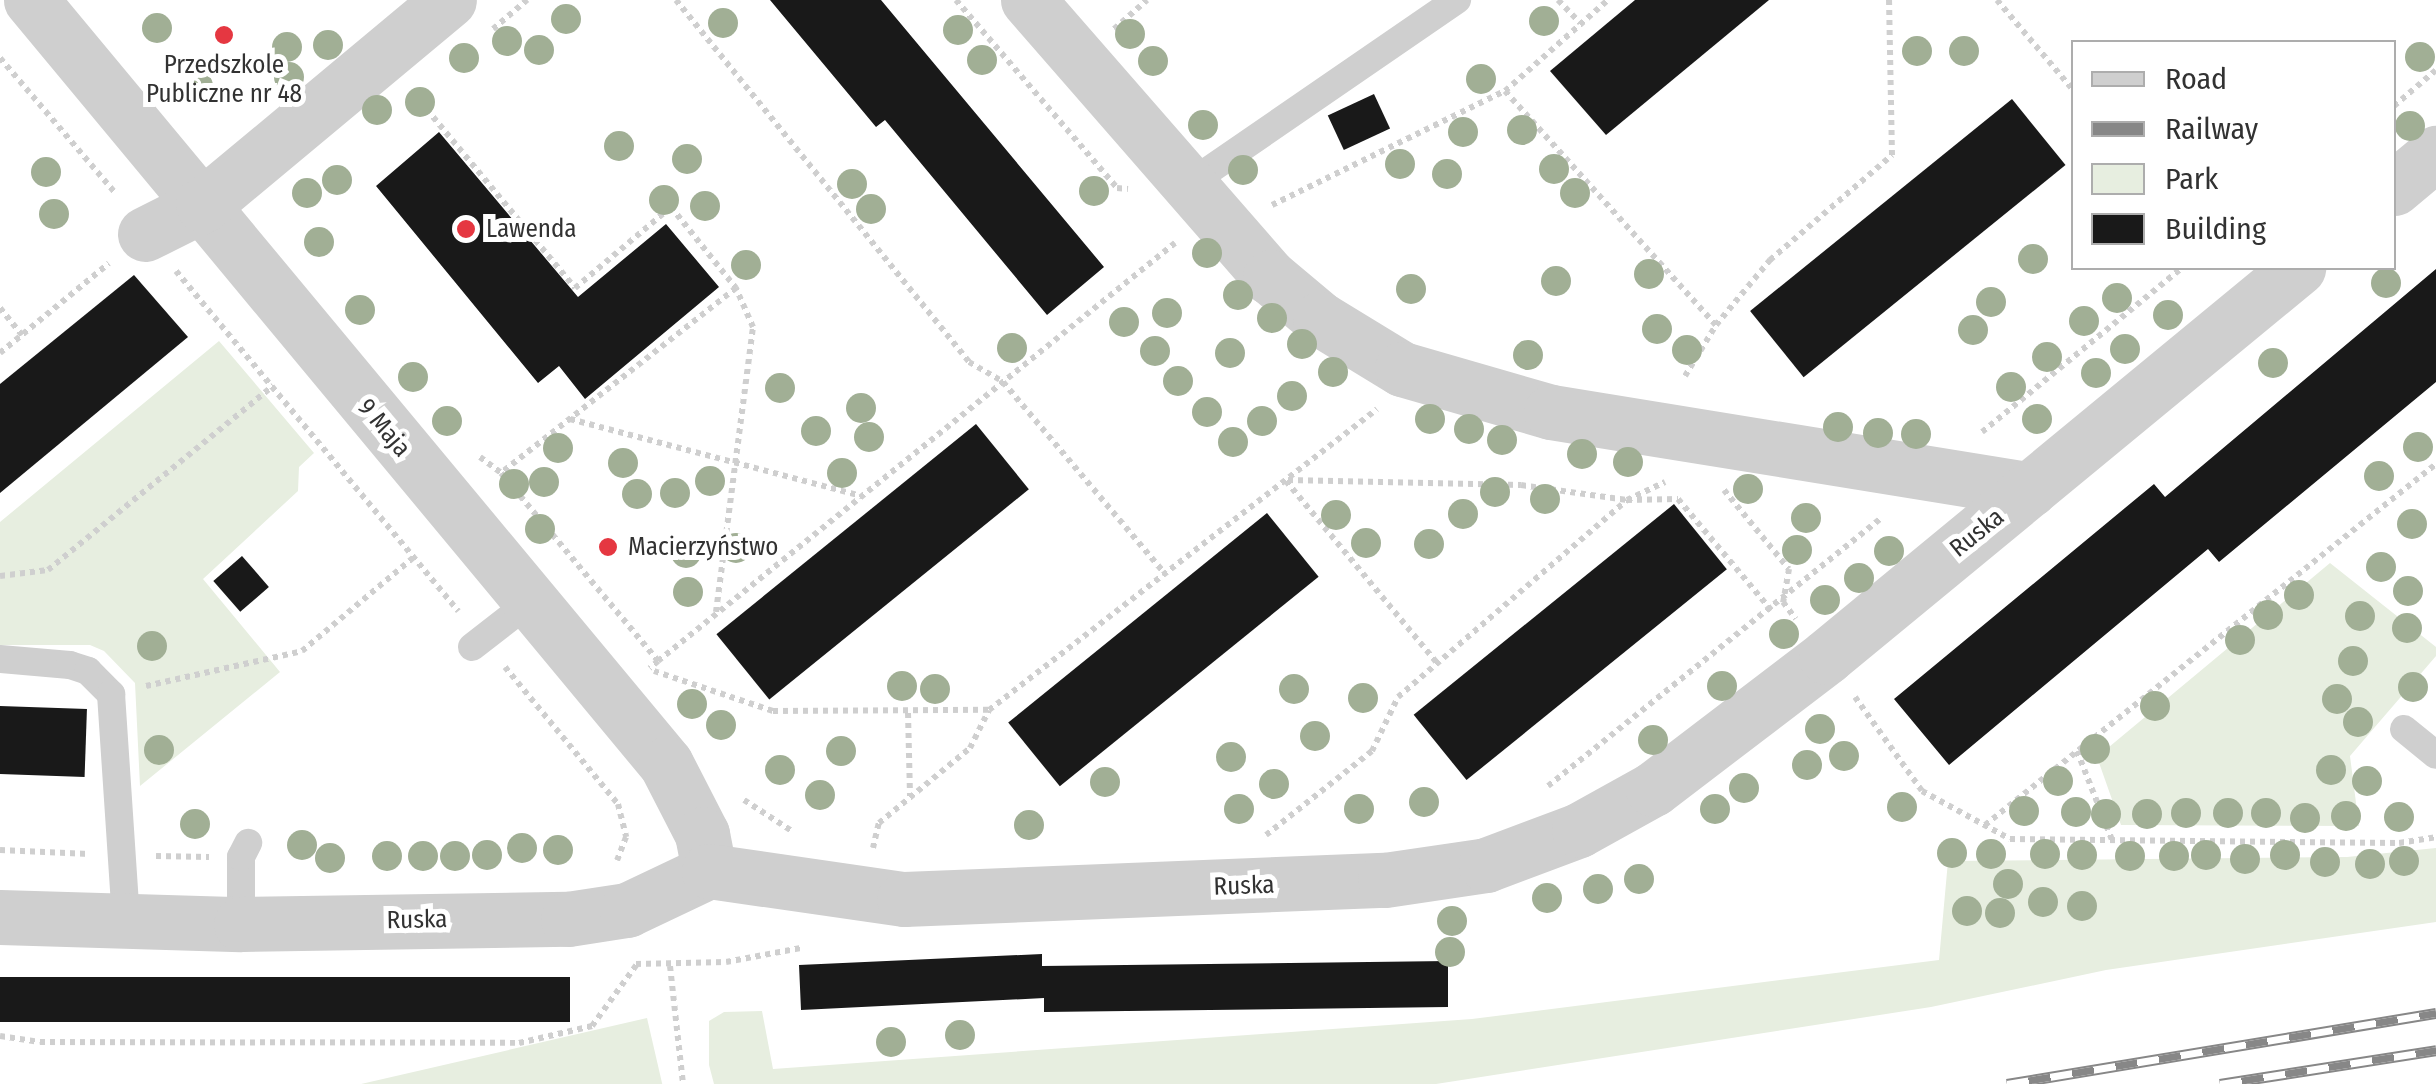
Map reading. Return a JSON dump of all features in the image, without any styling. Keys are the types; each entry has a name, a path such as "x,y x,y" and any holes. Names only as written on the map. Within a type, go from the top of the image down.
{"street":[{"name":"9 Maja","path":"31,0 666,764 702,834 709,871"},
{"path":"144,234 204,205 448,0"},
{"path":"1028,0 1184,211 1320,319 1374,354 1439,383 1551,412 2030,490"},
{"path":"2396,186 2436,153"},
{"name":"Ruska","path":"0,917 241,924 598,917 709,871 904,899 1386,880 1486,864 1619,811 1826,657 2296,270"}],"lane":[{"path":"1184,211 1457,0"},
{"path":"477,644 531,601"},
{"path":"0,660 70,664 88,671 111,694 125,856 126,920"},
{"path":"2404,729 2436,755"},
{"path":"241,924 244,850"}],"path":[{"path":"676,0 969,362 1003,382 1165,574"},
{"path":"1110,32 1147,0"},
{"path":"1558,0 1580,23"},
{"path":"1262,210 1505,91 1608,0"},
{"path":"1685,376 1716,325 1770,260 1892,155 1889,0"},
{"path":"1997,0 2071,87"},
{"path":"0,58 95,166"},
{"path":"2396,104 2436,70"},
{"path":"1505,91 1716,325"},
{"path":"414,94 575,288 671,207 736,288 752,327 716,614"},
{"path":"658,661 1003,382 1184,211"},
{"path":"0,354 144,234 413,558 477,644 618,804"},
{"path":"1541,792 1772,611 2180,270"},
{"path":"501,472 736,288"},
{"path":"0,308 22,335"},
{"path":"0,576 48,570 273,386"},
{"path":"872,854 879,822 970,748 989,710 1388,401"},
{"path":"568,419 862,496"},
{"path":"1985,825 2436,464"},
{"path":"1713,476 1789,569 1783,602"},
{"path":"1254,845 1372,751 1398,696 1628,500 1671,479"},
{"path":"1286,480 1521,485 1628,500 1678,500 1772,611"},
{"path":"1286,480 1437,663"},
{"path":"111,694 302,650 413,558"},
{"path":"1826,657 1922,791 2010,839 2399,843 2436,837"},
{"path":"648,669 773,711 989,710"},
{"path":"908,712 910,797"},
{"path":"2078,751 2112,840"},
{"path":"738,796 800,836"},
{"path":"0,850 125,856 244,850"},
{"path":"858,852 888,858"},
{"path":"623,963 670,966 801,948"},
{"path":"0,1036 40,1042 519,1043 592,1026 637,964"},
{"path":"670,966 683,1084"}],"green space":[{"path":"219,341 314,453 299,467 298,491 203,579 280,672 140,786 135,683 104,651 90,645 0,645 0,522"},
{"path":"2330,563 2436,647 2436,656 2350,756 2359,826 2121,825 2097,757"},
{"path":"2436,848 2436,922 2106,970 1931,1007 1436,1084 714,1084 709,1065 709,1021 724,1012 762,1011 773,1069 1472,1019 1939,960 1948,861 2347,857"},
{"path":"647,1018 662,1084 361,1084"}],"building":[{"path":"770,0 881,0 1104,267 1047,315 885,120 876,127"},
{"path":"1635,0 1769,0 1606,135 1550,71"},
{"path":"1374,94 1390,128 1344,150 1328,116"},
{"path":"2012,99 2065,165 1804,377 1750,311"},
{"path":"439,132 578,297 666,224 719,287 585,399 559,366 538,383 376,186"},
{"path":"2436,269 2436,382 2219,562 2208,549 1949,765 1894,699 2154,484 2165,497"},
{"path":"134,275 188,337 0,493 0,384"},
{"path":"976,424 1029,489 769,699 716,634"},
{"path":"1674,504 1727,569 1467,780 1414,715"},
{"path":"1267,513 1319,577 1060,786 1008,723"},
{"path":"242,556 269,587 240,612 213,581"},
{"path":"0,706 87,709 85,777 0,774"},
{"path":"1042,954 1042,966 1448,961 1448,1007 1044,1012 1044,998 801,1010 799,965"},
{"path":"0,977 570,977 570,1022 0,1022"}],"railway":[{"path":"2007,1084 2436,1013"},
{"path":"2220,1084 2436,1050"}],"place":[{"name":"Przedszkole Publiczne nr 48","path":"224,35"},
{"name":"Lawenda","path":"466,229"},
{"name":"Macierzyństwo","path":"608,547"}]}
